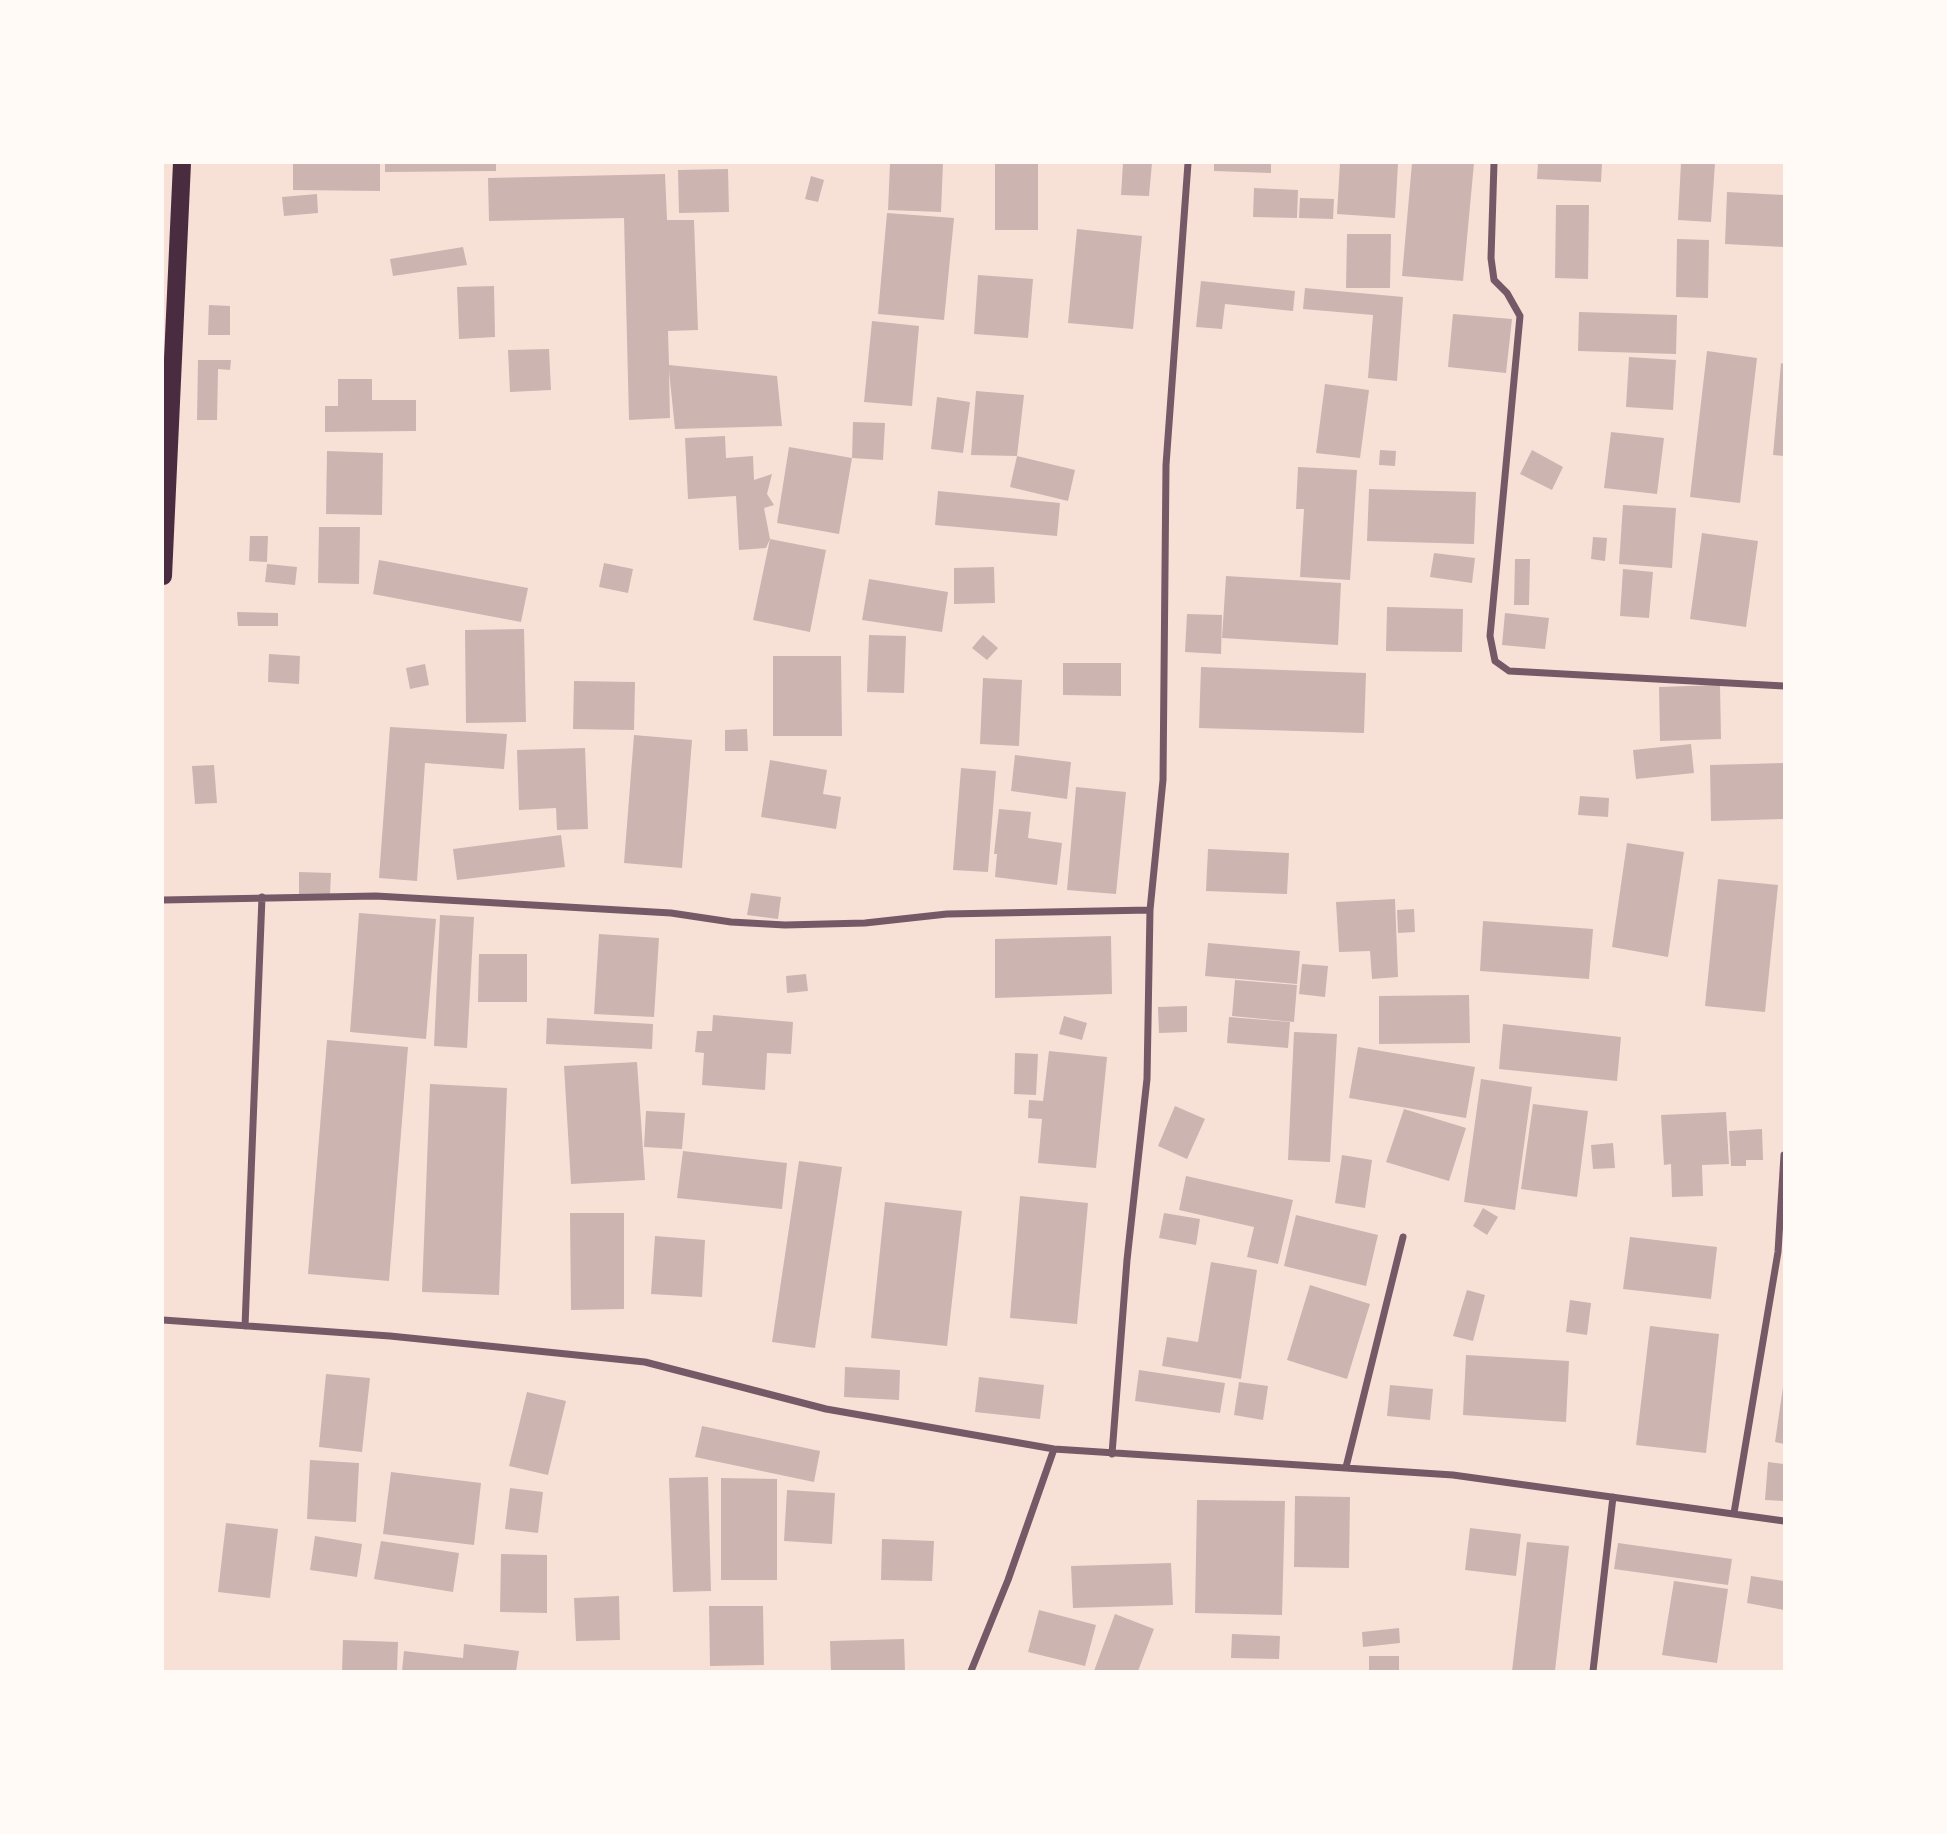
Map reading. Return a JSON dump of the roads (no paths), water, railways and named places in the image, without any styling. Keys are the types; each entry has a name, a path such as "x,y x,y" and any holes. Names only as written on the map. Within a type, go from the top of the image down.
{"main road":[{"path":"163,576 182,163"}],"street":[{"path":"1112,1454 1127,1260 1147,1079 1150,910 1163,780 1166,465 1188,163"},
{"path":"1494,163 1491,258 1494,281 1507,293 1520,316 1490,636 1495,661 1509,671 1784,686"},
{"path":"163,901 344,895 475,900 671,913 731,922 785,925 866,923 947,914 1150,910"},
{"path":"245,1326 262,897"},
{"path":"1734,1513 1778,1252 1784,1155"},
{"path":"1346,1467 1403,1237"},
{"path":"163,1320 390,1336 645,1362 826,1409 1054,1449 1453,1475 1784,1521"},
{"path":"971,1671 1008,1580 1054,1449"},
{"path":"1593,1671 1613,1497"}]}
